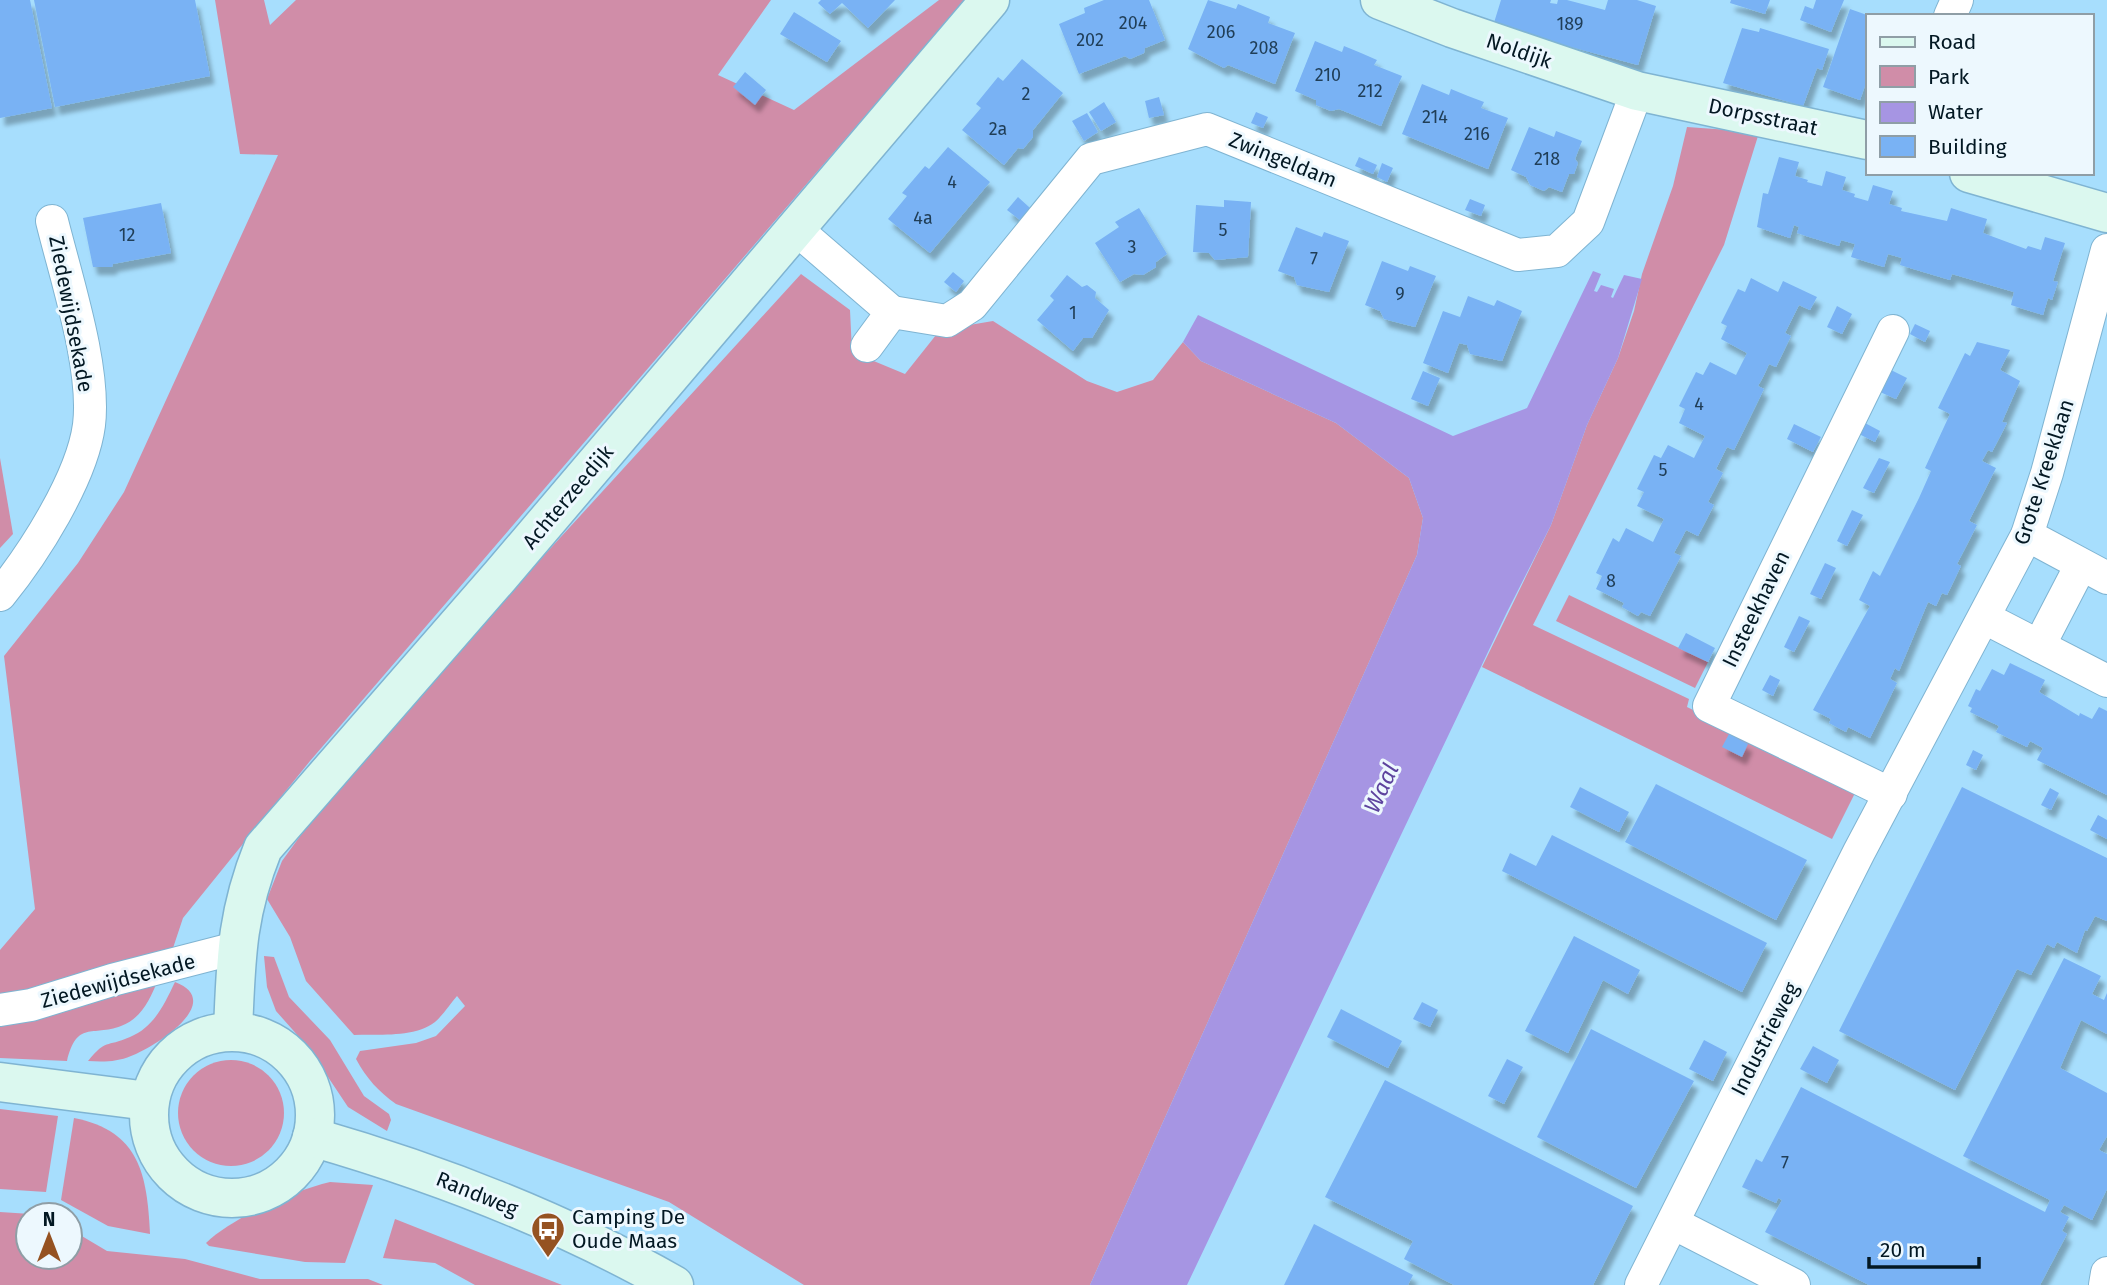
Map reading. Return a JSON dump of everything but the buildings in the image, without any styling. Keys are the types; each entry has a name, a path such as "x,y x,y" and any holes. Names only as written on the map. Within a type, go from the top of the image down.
{"street":[{"name":"Achterzeedijk","path":"233,1031 236,948 246,891 263,848 501,575 990,0"},
{"name":"Noldijk","path":"1380,0 1452,28 1661,96"},
{"name":"Dorpsstraat","path":"1661,96 1866,140"},
{"name":"Zwingeldam","path":"892,312 947,321 972,305 1091,159 1207,129 1518,255 1557,251 1588,222 1661,96"},
{"path":"1976,175 2107,213"},
{"name":"Ziedewijdsekade","path":"0,595 62,500 80,459 89,425 88,386 52,220"},
{"path":"796,229 892,312 867,346"},
{"name":"Grote Kreeklaan","path":"1891,794 2026,536 2047,473 2107,250"},
{"name":"Insteekhaven","path":"1891,794 1709,706 1893,331"},
{"path":"2026,536 2094,571 2039,646"},
{"path":"1985,618 2107,681"},
{"name":"Industrieweg","path":"1641,1285 1859,852 1891,794"},
{"name":"Ziedewijdsekade","path":"0,1010 31,1005 236,948"},
{"path":"233,1031 259,1036 282,1048 299,1065 311,1088 315,1112 312,1137 300,1163 279,1184 252,1196 223,1198 195,1190 167,1168 150,1137 149,1101 156,1078 170,1058 188,1043 211,1034 233,1031"},
{"path":"0,1082 149,1101"},
{"name":"Randweg","path":"312,1137 391,1160 550,1223 674,1285"},
{"path":"1673,1223 1794,1285"},
{"path":"2105,1285 2107,1273"}],"green space":[{"path":"215,0 264,0 270,25 296,0 771,0 718,75 794,110 939,0 965,0 310,761 183,918 171,954 24,994 0,996 0,950 35,909 4,656 78,563 124,492 278,155 240,154"},
{"path":"1687,127 1729,130 1758,136 1724,245 1533,625 1689,699 1687,707 1856,791 1832,839 1482,667 1551,525 1587,425 1618,358 1634,311 1642,274 1673,186"},
{"path":"801,274 850,310 852,352 905,374 940,330 993,321 1087,381 1117,392 1153,380 1183,342 1201,361 1336,423 1409,478 1423,518 1417,555 1090,1285 804,1285 669,1202 396,1104 364,1073 356,1059 360,1051 416,1043 436,1036 465,1006 457,996 435,1022 417,1031 354,1035 306,981 290,937 267,899 282,861 319,810 433,677"},
{"path":"0,458 13,534 0,548"},
{"path":"1569,595 1708,662 1695,688 1556,621"},
{"path":"264,956 274,957 289,997 330,1040 364,1096 389,1114 391,1120 387,1131 348,1107 308,1047 276,1011 267,987"},
{"path":"158,980 148,1001 135,1018 121,1026 81,1035 71,1048 67,1061 0,1058 0,1016"},
{"path":"175,982 189,991 193,1001 190,1012 181,1024 154,1044 131,1056 110,1061 88,1061 103,1046 130,1037 146,1027 162,1007"},
{"path":"231,1060 251,1064 268,1076 280,1093 284,1113 280,1133 268,1150 251,1162 231,1166 211,1162 194,1150 182,1133 178,1113 182,1093 194,1076 211,1064"},
{"path":"0,1109 58,1116 46,1192 0,1189"},
{"path":"74,1118 96,1124 113,1133 136,1159 146,1193 150,1234 108,1226 84,1213 84,1201 61,1200"},
{"path":"330,1182 373,1185 345,1263 305,1262 209,1246 206,1243 231,1224 265,1206"},
{"path":"0,1212 14,1213 14,1271 84,1271 84,1237 107,1251 185,1259 260,1279 368,1279 383,1285 0,1285"},
{"path":"395,1219 562,1285 475,1285 435,1263 383,1258"}],"water":[{"name":"Waal","path":"1593,271 1601,274 1594,291 1597,292 1601,285 1614,289 1613,298 1624,275 1642,279 1618,358 1587,425 1551,525 1507,612 1187,1285 1090,1285 1417,555 1423,518 1409,478 1336,423 1201,361 1183,342 1198,315 1453,436 1527,408"}],"place":[{"name":"Camping De Oude Maas","path":"548,1259"}]}
